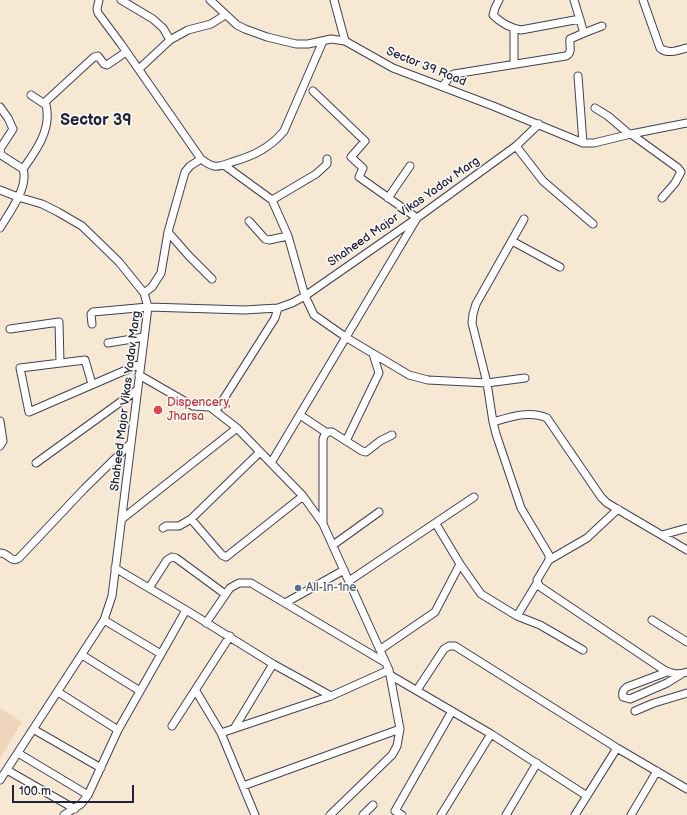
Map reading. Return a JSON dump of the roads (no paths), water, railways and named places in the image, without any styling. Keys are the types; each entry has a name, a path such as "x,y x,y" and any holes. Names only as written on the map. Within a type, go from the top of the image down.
{"street":[{"path":"99,0 97,9 98,13 201,159 214,166 224,165 248,157 276,141 284,131 323,41"},
{"path":"121,0 153,19 163,28 170,40"},
{"path":"210,0 237,25 245,30 267,37 296,44 308,44 338,39 344,41"},
{"path":"334,0 344,41"},
{"path":"499,0 493,15 499,21 514,29 521,30 580,19"},
{"path":"574,0 584,33"},
{"path":"643,0 660,48 663,51 668,52 687,48"},
{"path":"139,70 170,40 188,30 211,24 225,15"},
{"path":"443,86 450,76 454,74 514,63 566,56 569,54 570,50 570,39 602,26"},
{"path":"514,29 514,63"},
{"name":"Sector 39 Road","path":"344,41 393,68 540,124"},
{"path":"44,103 94,57 98,56 104,64 107,65 126,52"},
{"path":"578,76 583,143"},
{"path":"271,463 347,338 417,218 359,177 363,168 351,157 365,141 313,91"},
{"path":"0,228 18,197 24,182 23,170 45,133 47,108 44,103 31,95"},
{"path":"0,107 8,118 13,129 0,149 1,155 23,170"},
{"path":"595,108 678,168 681,172 675,183 662,198"},
{"path":"540,124 583,143 594,143 630,134 687,123"},
{"name":"Shaheed Major Vikas Yadav Marg","path":"0,780 104,620 112,596 148,307 244,310 278,308 292,303 305,296 417,218 516,146 540,124"},
{"path":"516,146 543,181 594,224"},
{"path":"144,293 152,287 161,273 168,232 184,172 201,159"},
{"path":"272,200 316,174 326,164 327,159"},
{"path":"224,165 272,200 288,236 305,296 314,315 373,354 409,375 418,378 428,380 487,383 526,378"},
{"path":"388,198 410,166"},
{"path":"0,190 42,204 82,226 119,262 144,293 148,307 92,312 92,324"},
{"path":"524,219 476,304 472,323 487,383 493,422 521,508 548,551 549,560"},
{"path":"249,221 265,239 269,240 288,236"},
{"path":"168,232 212,278"},
{"path":"512,241 560,267"},
{"path":"216,411 276,318 278,308"},
{"path":"10,329 59,322 60,363"},
{"path":"108,343 144,337"},
{"path":"346,441 379,373 373,354"},
{"path":"92,384 86,360 20,368 29,412 140,364"},
{"path":"139,374 193,406 210,407 216,411 237,428 303,496 323,524 381,649 389,669 400,729 398,746 392,755 330,815"},
{"path":"36,462 137,390"},
{"path":"300,415 327,433 332,432 366,452 380,441 392,435"},
{"path":"493,422 519,415 540,415 547,418 601,497 618,509 687,550"},
{"path":"0,420 3,441 0,446"},
{"path":"122,518 237,428"},
{"path":"323,524 324,440 327,433"},
{"path":"0,553 5,553 13,560 19,558 131,442"},
{"path":"163,528 179,526 191,519 260,452"},
{"path":"191,519 222,555 226,557 303,496"},
{"path":"349,581 436,524 474,497"},
{"path":"517,616 549,560 587,538 618,509"},
{"path":"333,545 379,512"},
{"path":"436,524 460,564 481,594 517,616 540,625 583,650"},
{"path":"662,535 687,528"},
{"path":"149,588 167,560 172,557 176,558 225,594"},
{"path":"381,649 436,612 460,564"},
{"path":"115,568 230,636 273,664 331,696"},
{"path":"285,603 344,570"},
{"path":"206,622 230,588 239,584 251,583 389,669 417,690 491,734 587,796"},
{"path":"537,583 539,586 667,672 683,674"},
{"path":"64,815 81,804 88,795 118,730 186,610"},
{"path":"104,620 161,654"},
{"path":"652,620 687,642"},
{"path":"172,726 196,691 230,636"},
{"path":"417,690 444,649 449,646 455,646 617,748 687,789"},
{"path":"82,655 140,691"},
{"path":"236,728 273,664"},
{"path":"221,733 331,696 389,669"},
{"path":"667,672 627,687 622,693 623,697 630,699 667,683 683,674"},
{"path":"196,691 221,733 255,815"},
{"path":"58,692 118,730"},
{"path":"635,711 654,703 687,693"},
{"path":"402,815 395,811 452,710"},
{"path":"33,729 101,768"},
{"path":"243,786 400,729"},
{"path":"441,815 491,734"},
{"path":"575,815 617,748"},
{"path":"18,753 88,795"},
{"path":"506,815 537,763"},
{"path":"7,770 74,809"},
{"path":"631,815 657,771"},
{"path":"363,815 373,805"}],"place":[{"name":"Dispencery, Jharsa","path":"158,410"},
{"name":"All-In-1ne","path":"298,588"}],"district":[{"name":"Sector 39","path":"96,121"}]}
